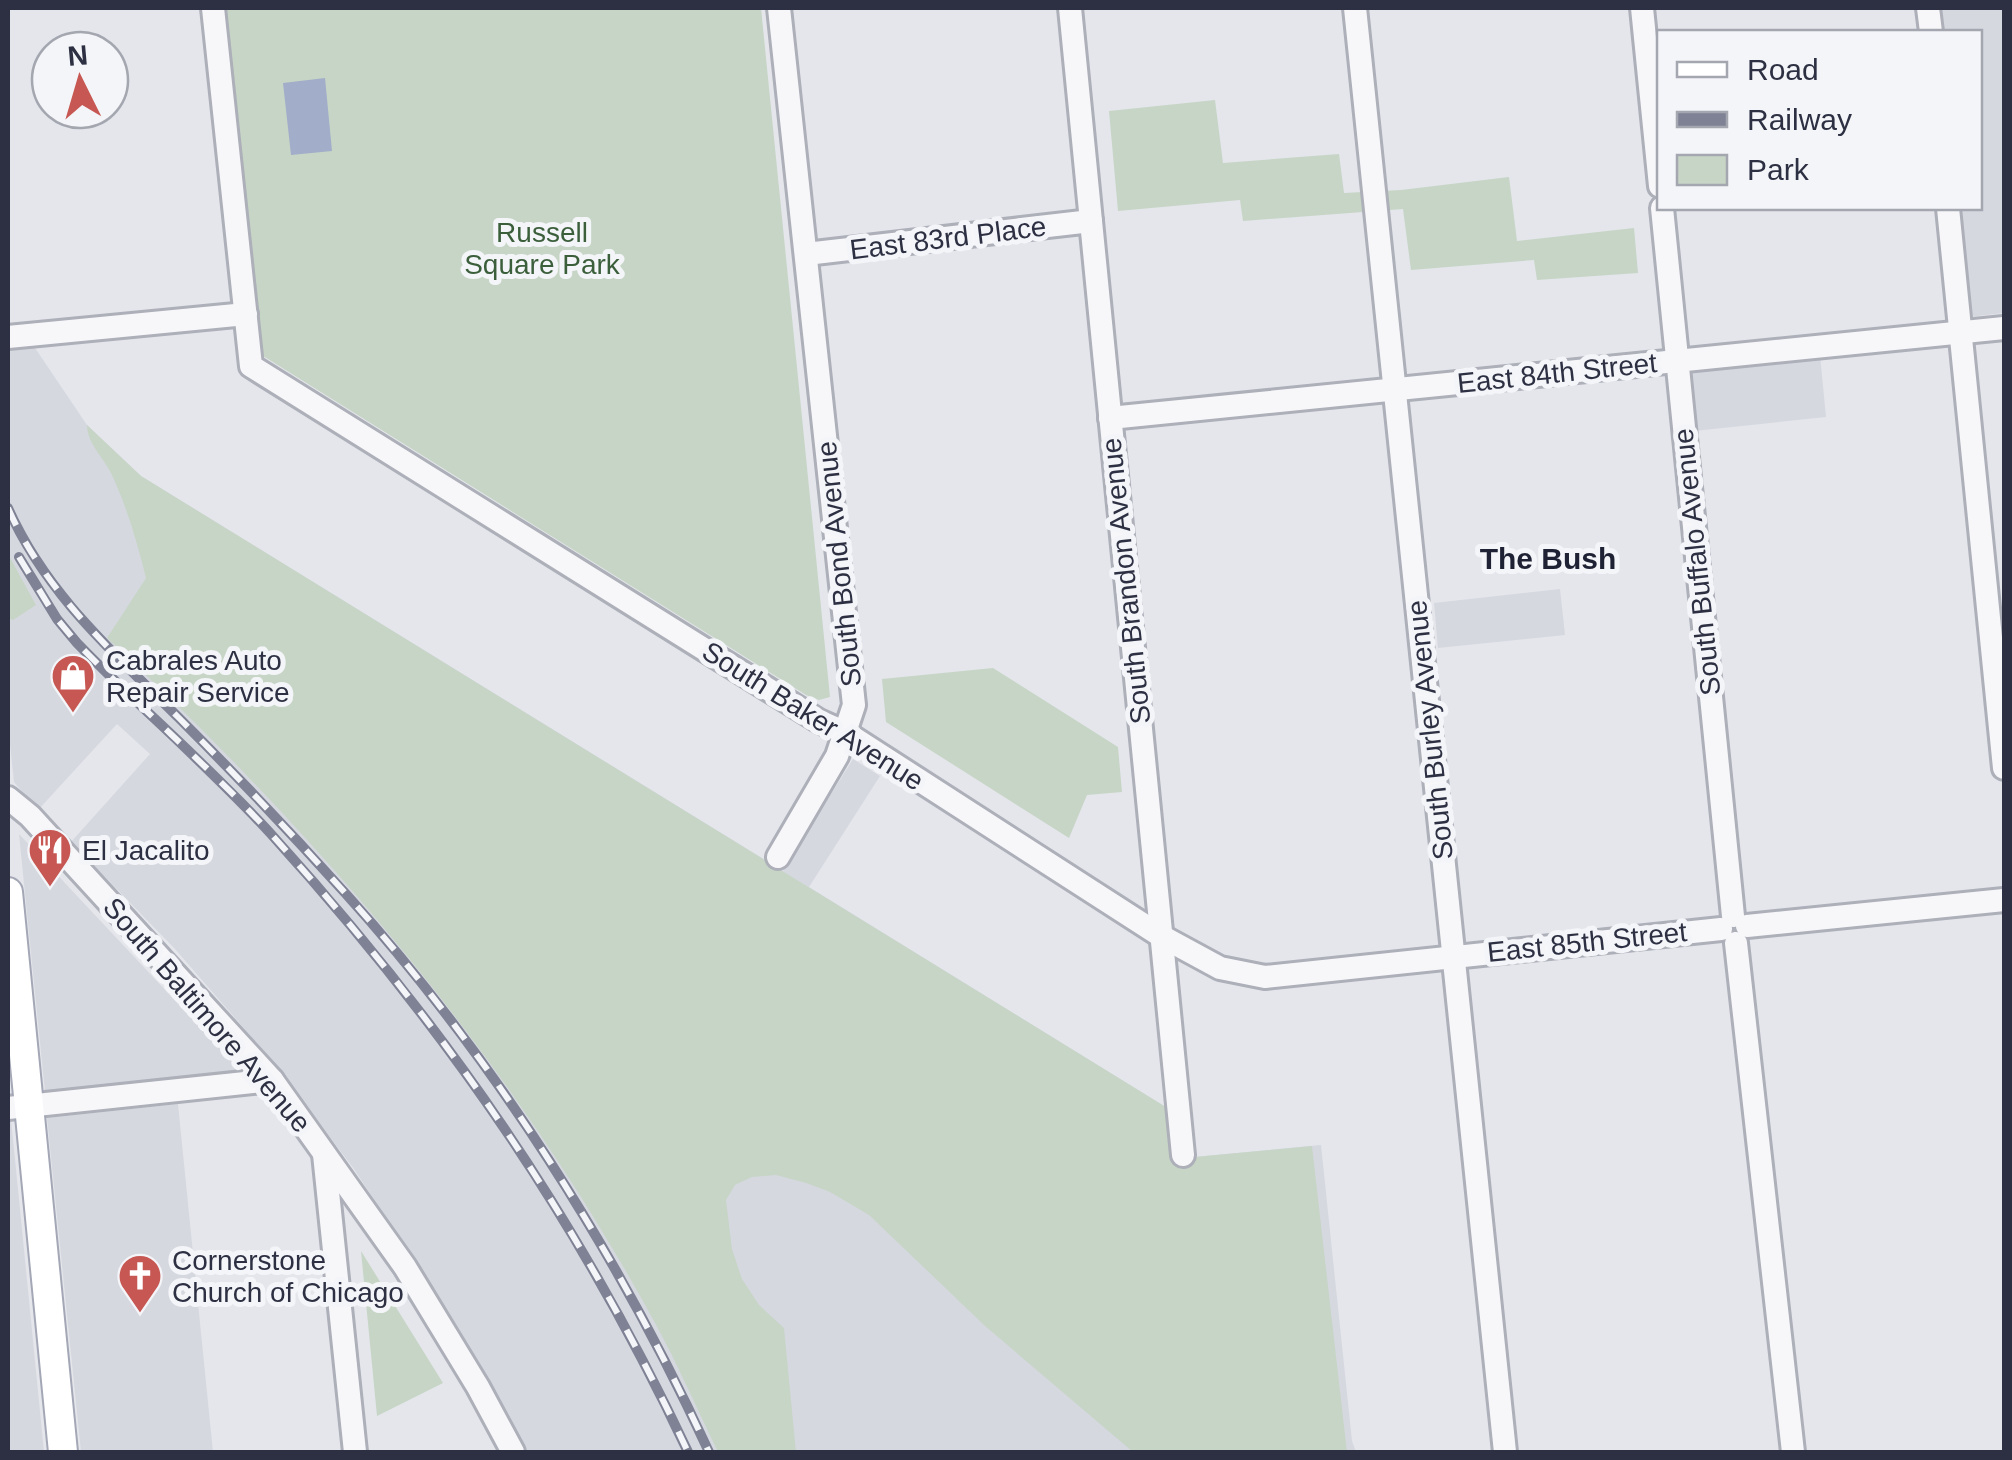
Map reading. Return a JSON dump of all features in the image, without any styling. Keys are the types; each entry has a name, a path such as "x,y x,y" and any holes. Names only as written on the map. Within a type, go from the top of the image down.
{"main road":[{"path":"8,892 18,1107 64,1452"}],"street":[{"path":"9,330 246,314 213,8"},
{"name":"South Bond Avenue","path":"778,857 837,756 854,704 780,8"},
{"name":"South Brandon Avenue","path":"1070,8 1183,1155"},
{"name":"South Burley Avenue","path":"1356,8 1505,1452"},
{"path":"1642,8 1657,156"},
{"name":"South Buffalo Avenue","path":"1662,210 1734,928 1792,1452"},
{"path":"1948,210 2004,768"},
{"name":"East 83rd Place","path":"806,254 1091,221"},
{"name":"South Baker Avenue","path":"246,314 251,366 819,721 846,733 1161,936 1220,968 1247,976 1326,972 1453,956"},
{"name":"East 84th Street","path":"1110,418 2004,328"},
{"name":"South Baltimore Avenue","path":"8,798 30,816 272,1080 405,1266 513,1452"},
{"name":"East 85th Street","path":"1453,956 2004,900"},
{"path":"18,1107 272,1080"},
{"path":"324,1150 355,1452"}],"shaded area":[{"path":"1936,8 2004,8 2004,313 1968,317 1956,210 1982,210 1982,30 1939,30"},
{"path":"33,345 87,425 141,476 783,871 853,759 880,776 809,887 1169,1109 1173,1159 1321,1145 1356,1452 528,1452 455,1323 354,1169 268,1056 175,949 71,842 150,754 117,724 38,810 14,782 8,725 8,348"},
{"path":"1820,355 1826,417 1694,431 1688,370"},
{"path":"1560,589 1565,635 1438,648 1434,603"},
{"path":"19,834 242,1072 45,1092"},
{"path":"178,1104 213,1452 81,1452 47,1118"},
{"path":"11,1120 44,1452 8,1452"}],"green space":[{"name":"Russell Square Park","path":"224,8 761,8 830,697 819,700 806,695 260,354"},
{"path":"1215,100 1223,163 1339,154 1344,193 1509,177 1517,241 1634,228 1638,273 1537,280 1534,260 1411,270 1403,209 1243,221 1240,200 1118,211 1109,111"},
{"path":"87,425 141,476 1169,1109 1173,1159 1312,1146 1347,1452 1133,1452 985,1326 869,1215 830,1192 776,1175 752,1177 735,1185 726,1200 732,1249 742,1279 759,1305 784,1328 796,1452 718,1452 663,1339 599,1226 476,1044 338,875 187,715 107,638 146,578 122,499 92,444"},
{"path":"8,554 36,605 13,620 8,618"},
{"path":"993,668 1118,747 1122,792 1087,795 1069,838 886,722 882,679"},
{"path":"361,1251 443,1383 377,1416"}],"water":[{"path":"325,78 332,151 291,155 283,83"}],"railway":[{"path":"8,508 42,568 83,621 305,849 452,1022 502,1090 593,1231 709,1452"},
{"path":"19,557 57,619 77,643 271,834 394,979 450,1052 554,1204 646,1366 688,1452"}],"place":[{"name":"Cabrales Auto Repair Service","path":"73,714"},
{"name":"El Jacalito","path":"50,888"},
{"name":"Cornerstone Church of Chicago","path":"140,1314"}],"district":[{"name":"The Bush","path":"1548,558"}]}
